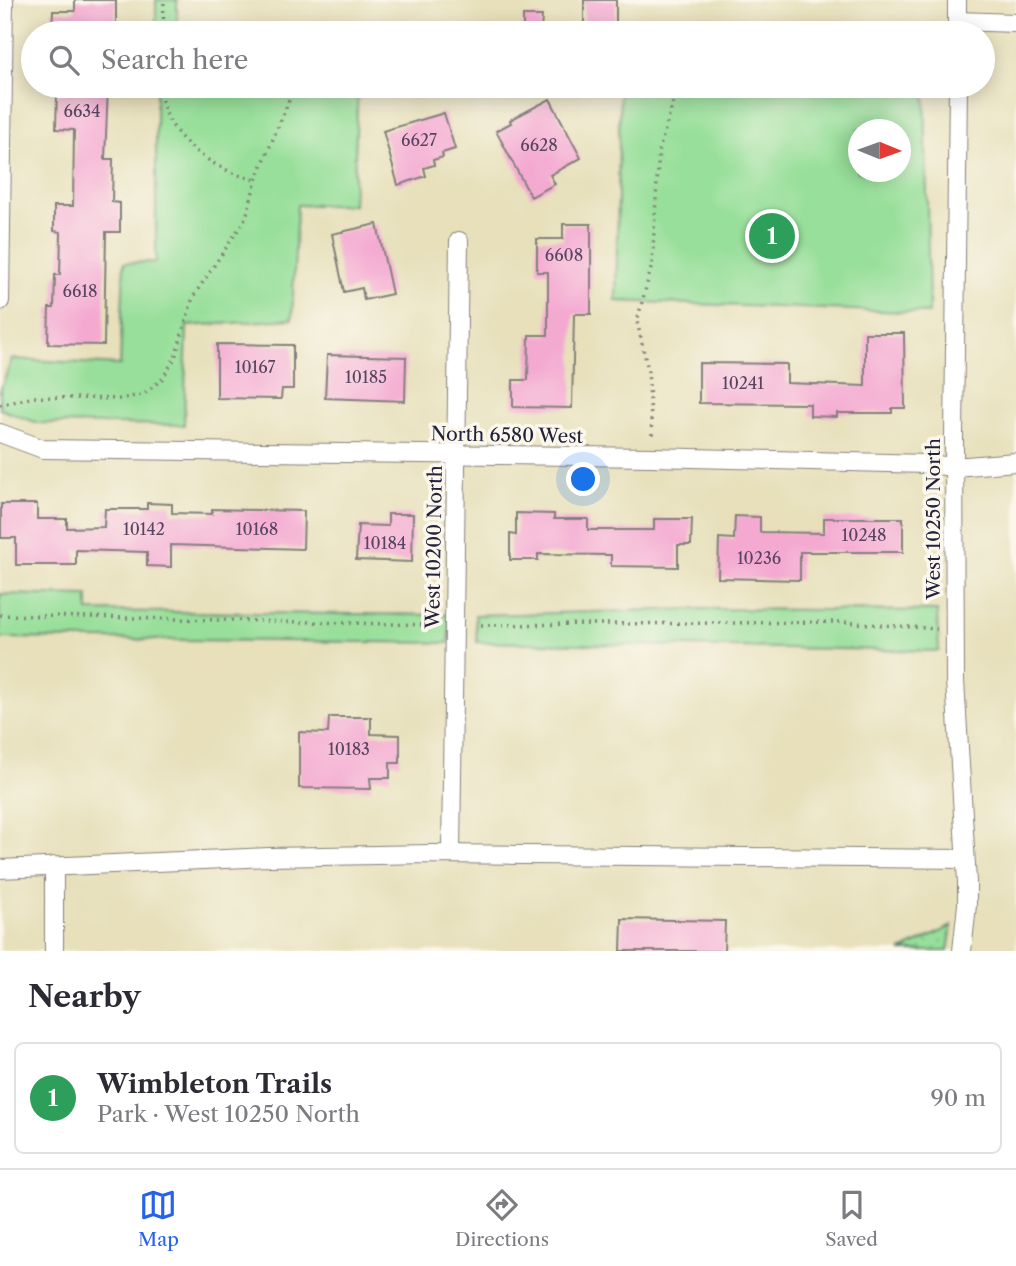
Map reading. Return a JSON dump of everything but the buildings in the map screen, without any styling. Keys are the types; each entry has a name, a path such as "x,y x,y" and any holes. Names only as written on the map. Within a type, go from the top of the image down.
{"street":[{"path":"0,301 4,0"},
{"path":"957,0 957,21"},
{"path":"995,24 1016,23"},
{"name":"West 10250 North","path":"958,98 954,467 957,729 967,905 962,951"},
{"name":"West 10200 North","path":"451,854 460,241"},
{"name":"North 6580 West","path":"0,433 43,449 651,457 954,467 1016,462"},
{"path":"0,869 270,857 451,854 965,859"},
{"path":"54,866 54,951"}],"path":[{"path":"163,21 164,0"},
{"path":"162,98 172,126 202,156 237,175 256,180"},
{"path":"0,405 34,397 121,399 144,394 162,379 175,358 193,297 246,218 256,180 290,98"},
{"path":"652,435 648,370 637,321 652,265 659,150 674,98"},
{"path":"0,615 442,625"},
{"path":"481,625 842,622 955,631"}],"green space":[{"path":"156,0 177,0 177,21 156,21"},
{"path":"156,98 357,98 353,205 297,205 292,319 187,326 184,425 38,423 0,409 0,391 12,359 120,365 124,263 156,262"},
{"path":"620,98 925,98 929,313 616,301"},
{"path":"0,594 88,596 88,611 449,615 449,643 0,638"},
{"path":"700,609 937,611 939,651 477,642 475,615"},
{"path":"952,926 948,951 901,951"}],"place":[{"name":"Wimbleton Trails","path":"772,236"}]}
